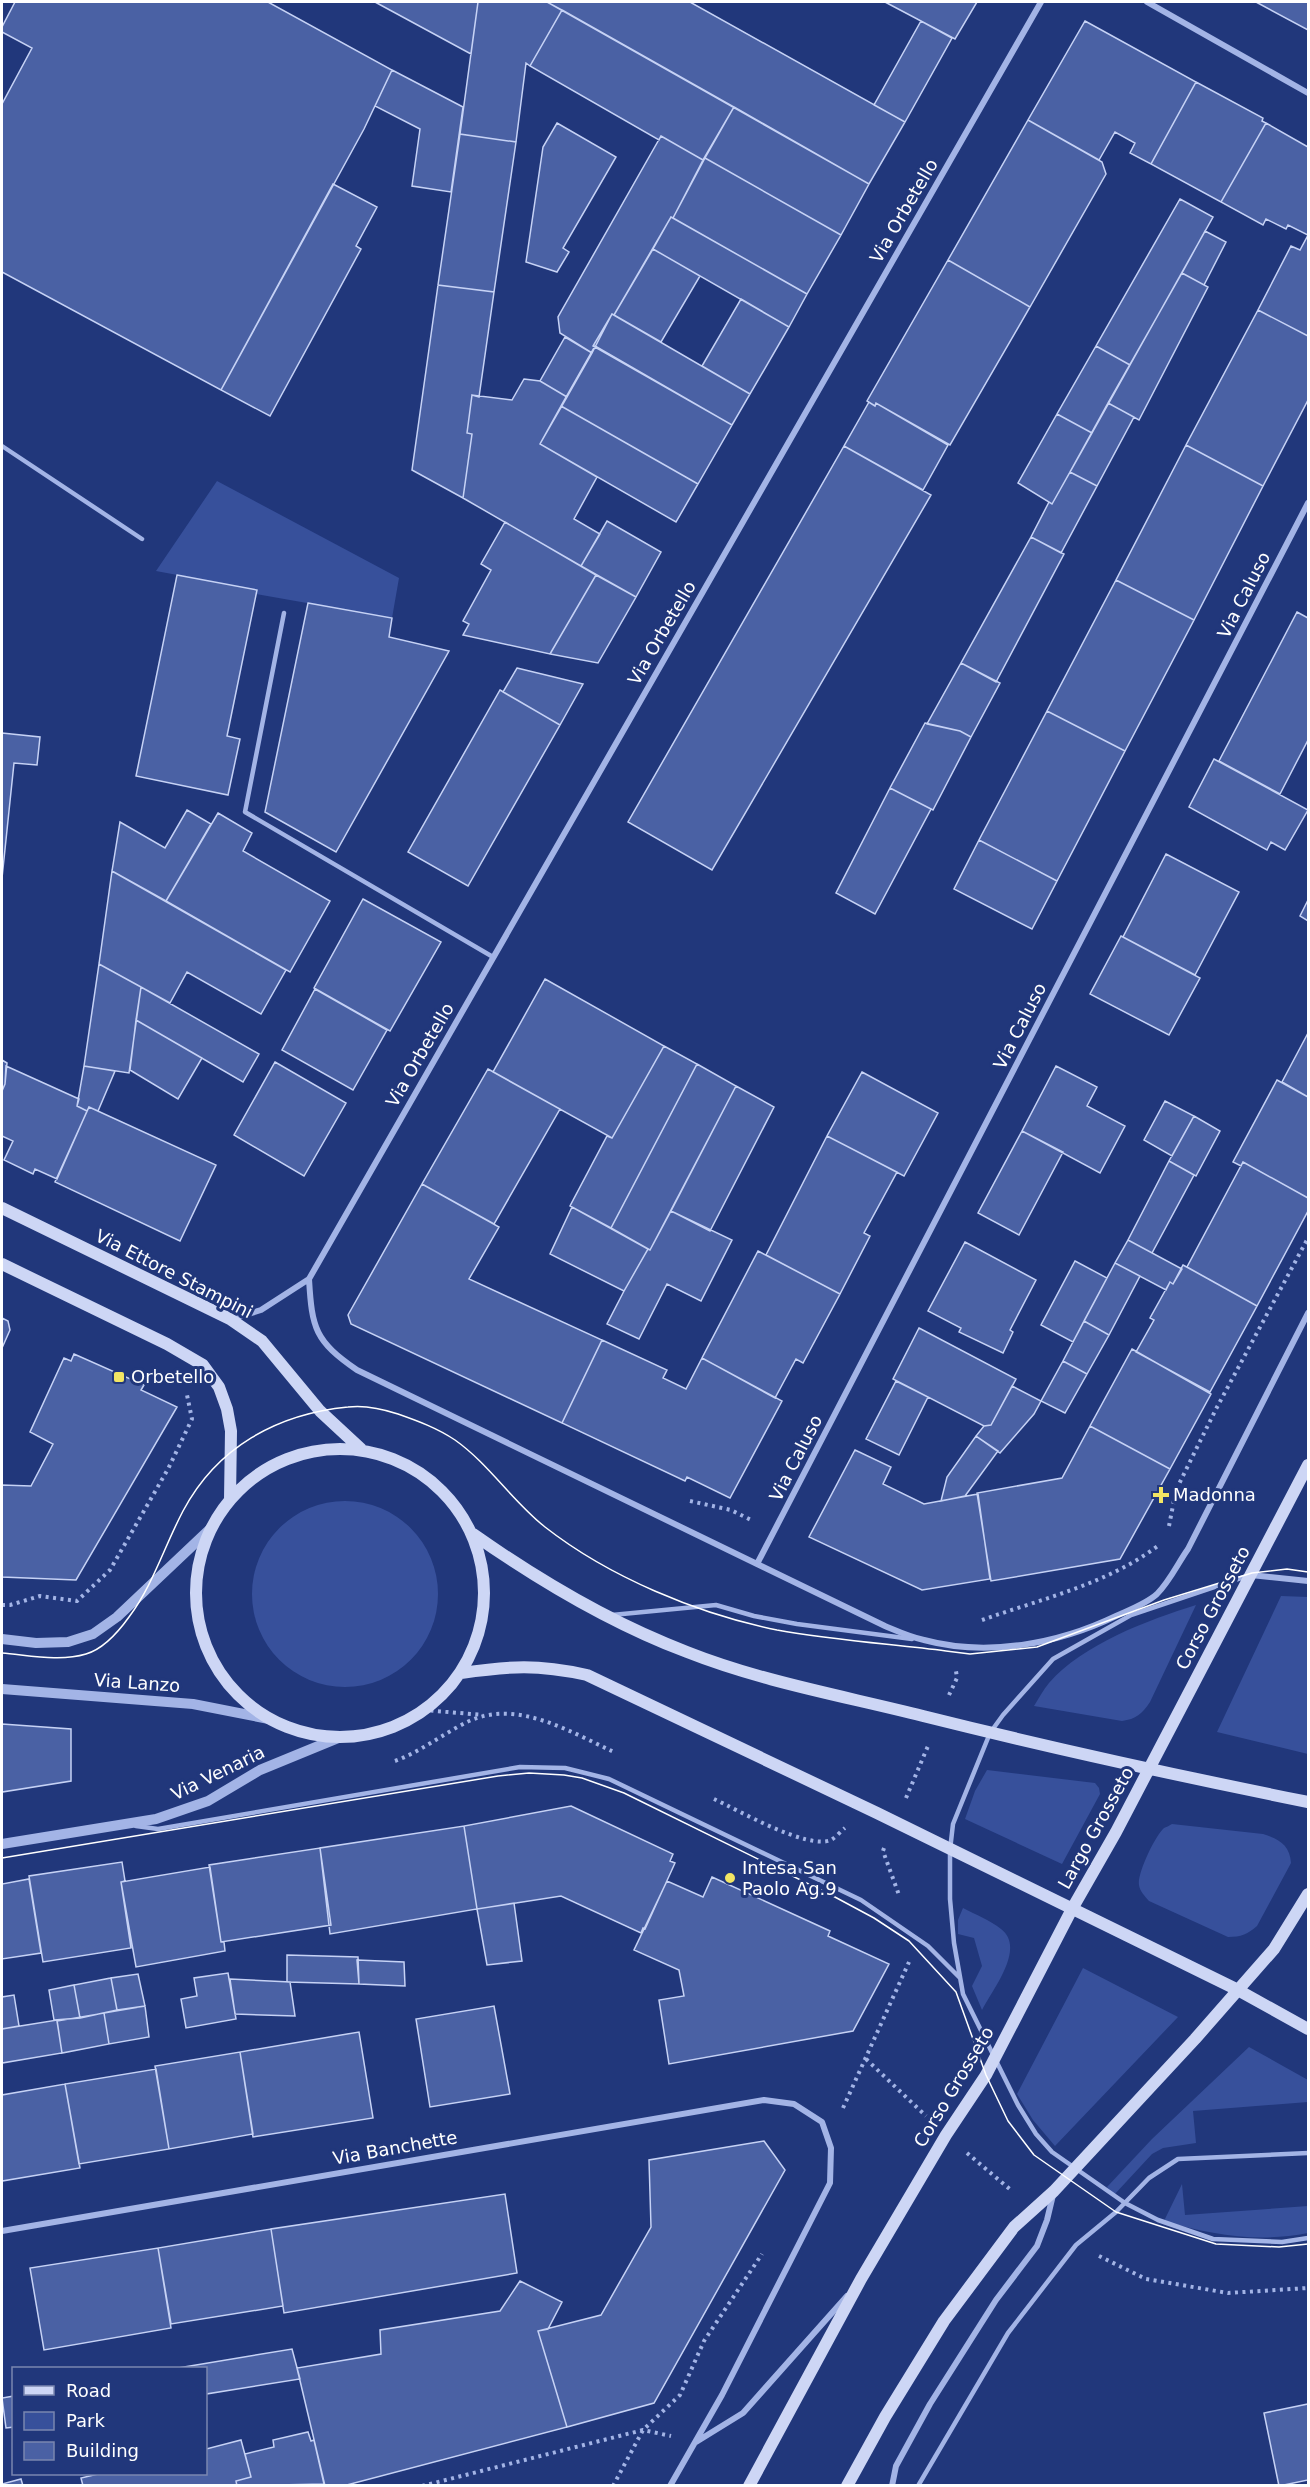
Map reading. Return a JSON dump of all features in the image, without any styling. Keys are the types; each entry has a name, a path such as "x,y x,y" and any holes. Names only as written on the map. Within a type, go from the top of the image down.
{"main road":[{"name":"Via Ettore Stampini","path":"2,1208 230,1319 262,1341 320,1411 361,1449"},
{"path":"2,1264 167,1344 203,1365 219,1387 227,1409 231,1441 230,1499"},
{"path":"325,1449 361,1449 396,1459 428,1477 454,1503 473,1534 483,1570 484,1605 477,1641 460,1673 437,1700 408,1721 374,1734 338,1738 302,1733 269,1719 240,1698 218,1670 203,1637 196,1601 198,1564 210,1530 230,1499 257,1474 285,1459 325,1449"},
{"name":"Corso Grosseto","path":"1149,1768 1308,1465"},
{"path":"473,1534 522,1569 605,1616 687,1653 759,1676 990,1733 1149,1768"},
{"path":"460,1673 511,1666 552,1667 588,1675 1072,1909"},
{"name":"Largo Grosseto","path":"1308,1802 1149,1768 1072,1909 1236,1989 1308,2029"},
{"path":"847,2486 885,2417 944,2321 1014,2228 1054,2191 1195,2039 1236,1989 1274,1949 1308,1894"},
{"name":"Corso Grosseto","path":"749,2486 861,2279 994,2059 1072,1909"}],"street":[{"name":"Via Orbetello","path":"230,1319 261,1310 309,1280 1041,2"},
{"path":"1147,2 1308,93"},
{"name":"Via Caluso","path":"757,1564 1308,502"},
{"path":"309,1280 311,1312 317,1333 332,1353 357,1370 885,1626 923,1640 955,1646 994,1648 1054,1638 1083,1630 1120,1614 1156,1594 1178,1566 1206,1515 1308,1313"},
{"path":"2,1639 36,1643 68,1642 93,1634 117,1617 210,1530"},
{"path":"1251,1575 1308,1581"},
{"name":"Via Lanzo","path":"2,1689 193,1704 269,1719"},
{"name":"Via Venaria","path":"2,1844 156,1819 208,1800 260,1770 338,1738"},
{"name":"Via Banchette","path":"2,2231 764,2100 794,2104"},
{"name":"Corso Grosseto","path":"670,2486 722,2395 830,2183 831,2148 822,2122 794,2104"},
{"path":"892,2486 896,2466 936,2394 996,2300 1038,2246 1054,2191"},
{"name":"Corso Grosseto","path":"695,2442 743,2413 861,2279"}],"lane":[{"path":"2,446 142,539"},
{"path":"284,613 245,812 493,957"},
{"path":"1251,1575 1131,1615 1053,1659 990,1733 953,1824 950,1850 950,1899 954,1943 963,1994 1018,2105 1036,2134 1052,2152 1073,2169 1125,2203 1158,2220 1213,2239 1282,2242 1308,2238"},
{"path":"605,1616 716,1605 754,1616 797,1624 923,1640"},
{"path":"1120,1614 1131,1615"},
{"path":"126,1824 158,1829 476,1773 520,1767 565,1768 609,1779 861,1900 928,1946 960,1978"},
{"path":"918,2486 1008,2333 1076,2246 1125,2203 1149,2178 1178,2159 1308,2153"}],"path":[{"path":"1168,1527 1176,1490 1216,1409 1308,1238"},
{"path":"2,1605 10,1605 40,1596 77,1601 110,1570 168,1469 192,1419 186,1392"},
{"path":"680,1499 731,1510 774,1531"},
{"path":"1173,1504 1206,1515"},
{"path":"883,1851 957,1678 954,1629 1094,1581 1139,1560 1166,1539"},
{"path":"423,1710 487,1715 526,1715 558,1726 621,1755"},
{"path":"470,1721 487,1715"},
{"path":"704,1794 787,1833 813,1842 831,1839 854,1819 863,1806"},
{"path":"828,2142 909,1961"},
{"path":"866,2059 946,2135"},
{"path":"1076,2246 1146,2279 1228,2293 1308,2288"},
{"path":"613,2486 643,2430 680,2395 705,2341 763,2253"},
{"path":"422,2486 643,2430"}],"green space":[{"path":"217,481 399,578 392,618 256,594 257,590 156,571"},
{"path":"345,1501 380,1508 411,1528 431,1559 438,1594 431,1629 411,1660 380,1680 345,1687 310,1680 279,1660 259,1629 252,1594 259,1559 279,1528 310,1508"},
{"path":"1281,1596 1308,1597 1308,1754 1217,1732"},
{"path":"1196,1605 1150,1702 1138,1715 1122,1721 1034,1706 1049,1683 1080,1656 1137,1626"},
{"path":"987,1770 1095,1783 1099,1788 1100,1794 1062,1864 965,1819 975,1791"},
{"path":"1172,1824 1263,1834 1274,1838 1286,1847 1291,1863 1254,1929 1241,1936 1228,1937 1149,1901 1143,1894 1139,1880 1144,1864 1160,1832"},
{"path":"963,1908 1001,1929 1008,1937 1010,1947 1005,1969 982,2010 972,1986 982,1966 974,1938 958,1934 958,1920"},
{"path":"1083,1968 1178,2017 1055,2146 1033,2120 1017,2094"},
{"path":"1249,2047 1308,2080 1308,2102 1193,2111 1196,2143 1163,2148 1152,2154 1114,2195 1107,2187 1152,2139"},
{"path":"1182,2184 1185,2215 1308,2206 1308,2233 1271,2237 1235,2236 1164,2221"}],"building":[{"path":"15,2 268,2 392,70 364,129 221,390 2,272 2,104 32,48 2,32 2,27"},
{"path":"375,2 478,2 471,54"},
{"path":"478,2 547,2 562,10 530,66 526,63 516,142 460,134"},
{"path":"547,2 690,2 905,122 869,184"},
{"path":"885,2 977,2 955,39"},
{"path":"1256,2 1308,2 1308,30"},
{"path":"562,10 734,107 703,160 661,136 659,140 530,66"},
{"path":"921,21 952,38 905,122 874,105"},
{"path":"1085,21 1196,82 1151,164 1130,153 1135,143 1115,132 1099,160 1028,120"},
{"path":"392,70 463,107 451,192 412,186 420,129 375,106"},
{"path":"1196,82 1263,118 1262,121 1266,123 1221,202 1151,164"},
{"path":"734,107 869,184 841,235 705,158"},
{"path":"1028,120 1102,162 1106,174 1030,307 948,260"},
{"path":"557,123 616,157 563,248 569,252 557,272 526,262 543,147"},
{"path":"1266,123 1308,147 1308,235 1288,225 1286,229 1266,219 1263,225 1221,202"},
{"path":"460,134 516,142 494,292 438,285"},
{"path":"661,136 703,160 673,218 671,217 614,315 612,314 592,353 560,333 558,317"},
{"path":"705,158 841,235 807,294 673,218"},
{"path":"333,184 377,207 356,246 361,249 270,416 221,390"},
{"path":"1180,199 1213,217 1130,365 1096,346"},
{"path":"671,217 807,294 789,327 653,249"},
{"path":"1205,231 1226,242 1204,285 1182,273"},
{"path":"1308,235 1308,336 1258,310 1291,246 1300,250"},
{"path":"653,249 700,276 661,342 614,315"},
{"path":"948,260 1030,307 950,445 876,403 875,406 867,401"},
{"path":"1182,273 1208,287 1139,420 1108,403"},
{"path":"438,285 494,292 479,397 472,395 467,433 472,434 463,498 412,470"},
{"path":"741,299 789,327 750,394 702,366"},
{"path":"1258,310 1308,336 1308,400 1263,486 1186,445"},
{"path":"612,314 750,394 732,425 593,346"},
{"path":"565,337 592,353 567,397 540,381"},
{"path":"595,346 732,425 698,484 561,406"},
{"path":"1096,346 1130,365 1092,433 1057,414"},
{"path":"524,379 540,381 567,397 540,444 597,477 574,519 600,534 581,566 463,498 472,434 467,433 472,395 512,400"},
{"path":"869,402 875,406 876,403 948,445 923,490 844,446"},
{"path":"1108,403 1134,417 1097,486 1070,472"},
{"path":"561,406 698,484 676,522 540,444"},
{"path":"1057,414 1092,433 1052,504 1018,483"},
{"path":"1186,445 1263,486 1194,620 1116,580"},
{"path":"844,446 931,495 712,870 628,822"},
{"path":"1070,472 1097,486 1061,553 1031,537 1049,502 1052,504"},
{"path":"607,521 661,552 636,597 581,566"},
{"path":"505,522 596,575 550,654 463,635 469,624 463,621 491,570 481,564"},
{"path":"1031,537 1064,554 996,682 961,663"},
{"path":"177,575 257,590 227,736 240,739 228,795 136,776"},
{"path":"596,575 636,597 598,663 550,654"},
{"path":"1116,580 1194,620 1125,751 1047,711"},
{"path":"308,603 392,618 389,637 449,651 336,852 265,812"},
{"path":"1297,612 1308,618 1308,740 1280,794 1219,761"},
{"path":"961,663 1000,683 971,737 960,731 927,724"},
{"path":"517,668 583,684 560,725 503,692"},
{"path":"500,690 560,725 468,886 408,852"},
{"path":"1047,711 1125,751 1057,881 979,840"},
{"path":"925,723 960,731 971,737 933,810 890,788"},
{"path":"2,733 40,737 37,765 14,763 2,878"},
{"path":"1214,759 1308,810 1285,850 1271,842 1267,850 1189,807"},
{"path":"890,788 931,809 875,914 836,893"},
{"path":"187,810 211,824 166,901 112,871 120,822 165,848"},
{"path":"218,813 252,833 243,851 330,901 290,972 166,901"},
{"path":"979,840 1057,881 1032,929 954,889"},
{"path":"1166,854 1239,892 1195,975 1123,937"},
{"path":"112,871 286,970 261,1014 187,972 170,1003 99,964"},
{"path":"363,899 441,942 390,1031 314,988"},
{"path":"1308,900 1308,921 1300,916"},
{"path":"1121,936 1200,978 1169,1035 1090,994"},
{"path":"99,964 141,987 129,1073 84,1066"},
{"path":"545,979 664,1046 612,1138 493,1072"},
{"path":"141,987 259,1054 243,1082 136,1020"},
{"path":"315,989 387,1030 353,1090 282,1050"},
{"path":"136,1020 202,1058 178,1099 130,1070"},
{"path":"1308,1033 1308,1097 1282,1082"},
{"path":"664,1046 697,1064 611,1228 570,1206 607,1136 612,1138"},
{"path":"2,1060 7,1063 2,1091"},
{"path":"275,1062 346,1103 304,1176 234,1135"},
{"path":"697,1064 736,1086 650,1250 611,1228"},
{"path":"6,1066 79,1099 77,1106 87,1111 57,1179 35,1169 33,1174 4,1160 13,1141 2,1136 2,1091 5,1084"},
{"path":"84,1066 115,1071 98,1111 89,1107 87,1111 77,1106"},
{"path":"1056,1066 1097,1087 1087,1106 1125,1126 1100,1173 1022,1131"},
{"path":"488,1069 560,1109 494,1224 422,1184"},
{"path":"862,1072 938,1113 904,1176 827,1136"},
{"path":"1277,1080 1308,1097 1308,1198 1243,1162 1241,1166 1233,1162"},
{"path":"736,1086 774,1107 710,1231 671,1211"},
{"path":"1165,1101 1194,1116 1172,1156 1144,1140"},
{"path":"89,1107 216,1165 180,1241 55,1182"},
{"path":"1194,1116 1220,1131 1196,1176 1169,1161"},
{"path":"1022,1131 1063,1152 1019,1235 978,1213"},
{"path":"827,1136 897,1172 864,1233 870,1236 840,1294 766,1255"},
{"path":"1169,1161 1194,1175 1152,1253 1128,1240"},
{"path":"1243,1162 1308,1198 1308,1211 1257,1306 1187,1267"},
{"path":"422,1184 499,1227 469,1279 602,1340 562,1423 351,1324 348,1315"},
{"path":"572,1207 648,1249 624,1291 550,1254"},
{"path":"671,1211 732,1240 701,1301 667,1284 639,1339 607,1324"},
{"path":"1128,1240 1182,1269 1173,1284 1170,1282 1166,1290 1115,1263"},
{"path":"965,1242 1036,1280 1010,1330 1013,1332 1003,1353 959,1332 961,1328 928,1311"},
{"path":"758,1251 840,1294 803,1363 796,1359 775,1398 702,1358"},
{"path":"1075,1261 1107,1278 1073,1342 1041,1325"},
{"path":"1115,1263 1140,1276 1109,1335 1084,1321"},
{"path":"1183,1265 1257,1306 1210,1392 1136,1352 1154,1320 1150,1318 1170,1282 1173,1284"},
{"path":"2,1318 8,1321 10,1330 2,1348"},
{"path":"1084,1321 1109,1335 1087,1374 1063,1361"},
{"path":"919,1328 1016,1379 991,1425 984,1426 893,1379"},
{"path":"602,1340 667,1370 663,1378 686,1389 702,1358 782,1401 730,1498 687,1477 685,1481 562,1423"},
{"path":"1132,1349 1211,1394 1170,1469 1090,1426"},
{"path":"74,1354 144,1385 141,1390 177,1407 76,1580 2,1577 2,1485 31,1486 53,1444 30,1432 64,1358 71,1361"},
{"path":"1063,1361 1087,1374 1065,1413 1041,1401"},
{"path":"896,1381 928,1397 899,1455 866,1439"},
{"path":"1012,1386 1041,1401 1034,1414 1000,1453 976,1436 984,1426 991,1425"},
{"path":"1090,1426 1170,1469 1120,1559 991,1581 977,1493 1062,1478"},
{"path":"976,1436 998,1451 965,1496 941,1501 947,1477"},
{"path":"855,1450 891,1467 883,1484 924,1504 978,1494 990,1579 922,1590 809,1537"},
{"path":"2,1724 71,1729 71,1781 2,1792"},
{"path":"571,1806 673,1854 670,1861 675,1863 645,1929 643,1928 641,1933 561,1896 477,1909 464,1826"},
{"path":"464,1826 477,1909 330,1934 320,1848"},
{"path":"320,1848 331,1925 221,1942 209,1865"},
{"path":"122,1862 125,1881 121,1882 131,1948 43,1962 29,1876"},
{"path":"210,1867 221,1942 224,1942 225,1951 136,1967 121,1882"},
{"path":"712,1877 830,1931 828,1936 889,1964 853,2031 669,2064 659,2000 684,1996 679,1970 634,1950 667,1881 703,1897"},
{"path":"29,1879 41,1953 2,1959 2,1884"},
{"path":"514,1903 522,1961 487,1965 477,1909"},
{"path":"287,1955 358,1957 359,1984 287,1982"},
{"path":"357,1960 404,1962 405,1986 359,1984"},
{"path":"228,1973 236,2019 186,2028 181,1999 197,1996 194,1978"},
{"path":"138,1974 145,2006 117,2010 111,1978"},
{"path":"111,1978 117,2010 80,2018 74,1985"},
{"path":"230,1979 290,1982 295,2016 235,2014"},
{"path":"74,1985 80,2018 54,2020 49,1990"},
{"path":"14,1995 19,2026 2,2029 2,1997"},
{"path":"145,2006 149,2037 109,2044 104,2013"},
{"path":"494,2006 510,2094 430,2107 416,2019"},
{"path":"104,2013 109,2044 62,2053 57,2021"},
{"path":"57,2020 62,2053 2,2063 2,2029"},
{"path":"359,2032 373,2118 253,2137 240,2052"},
{"path":"240,2052 253,2134 169,2149 155,2066"},
{"path":"156,2069 169,2149 79,2164 65,2084"},
{"path":"65,2084 80,2168 2,2181 2,2095"},
{"path":"764,2141 785,2170 654,2403 567,2427 538,2331 601,2315 651,2227 649,2160"},
{"path":"505,2194 517,2273 284,2313 271,2229"},
{"path":"271,2229 283,2306 171,2324 158,2248"},
{"path":"158,2248 171,2328 44,2350 30,2268"},
{"path":"520,2281 562,2302 548,2329 538,2331 567,2427 343,2486 325,2486 297,2368 381,2354 380,2330 500,2311"},
{"path":"292,2349 300,2379 207,2394 207,2367 184,2367"},
{"path":"12,2396 12,2427 6,2428 2,2398"},
{"path":"1308,2404 1308,2480 1279,2486 1264,2413"},
{"path":"308,2432 311,2441 314,2440 324,2484 237,2486 236,2481 251,2477 245,2454 274,2447 273,2440"},
{"path":"241,2440 251,2477 236,2481 237,2486 83,2486 81,2478 94,2475 207,2475 207,2449"},
{"path":"21,2479 23,2486 2,2486 2,2484"}],"tram line":[{"path":"2,1653 66,1658 92,1652 104,1644 115,1634 137,1605 152,1579 183,1511 197,1488 213,1469 231,1452 274,1426 322,1411 354,1407 392,1412 427,1425 455,1440 479,1460 533,1517 597,1562 686,1604 777,1630 970,1654 1037,1647 1164,1600 1252,1573 1287,1569 1308,1572"},
{"path":"2,1858 498,1776 529,1773 582,1778 624,1793 833,1896 874,1918 909,1941 956,1992 986,2075 1008,2121 1034,2155 1116,2212 1216,2244 1279,2247 1308,2244"}],"place":[{"name":"Orbetello","path":"119,1377"},
{"name":"Madonna","path":"1161,1495"},
{"name":"Intesa San Paolo Ag.9","path":"730,1878"}]}
